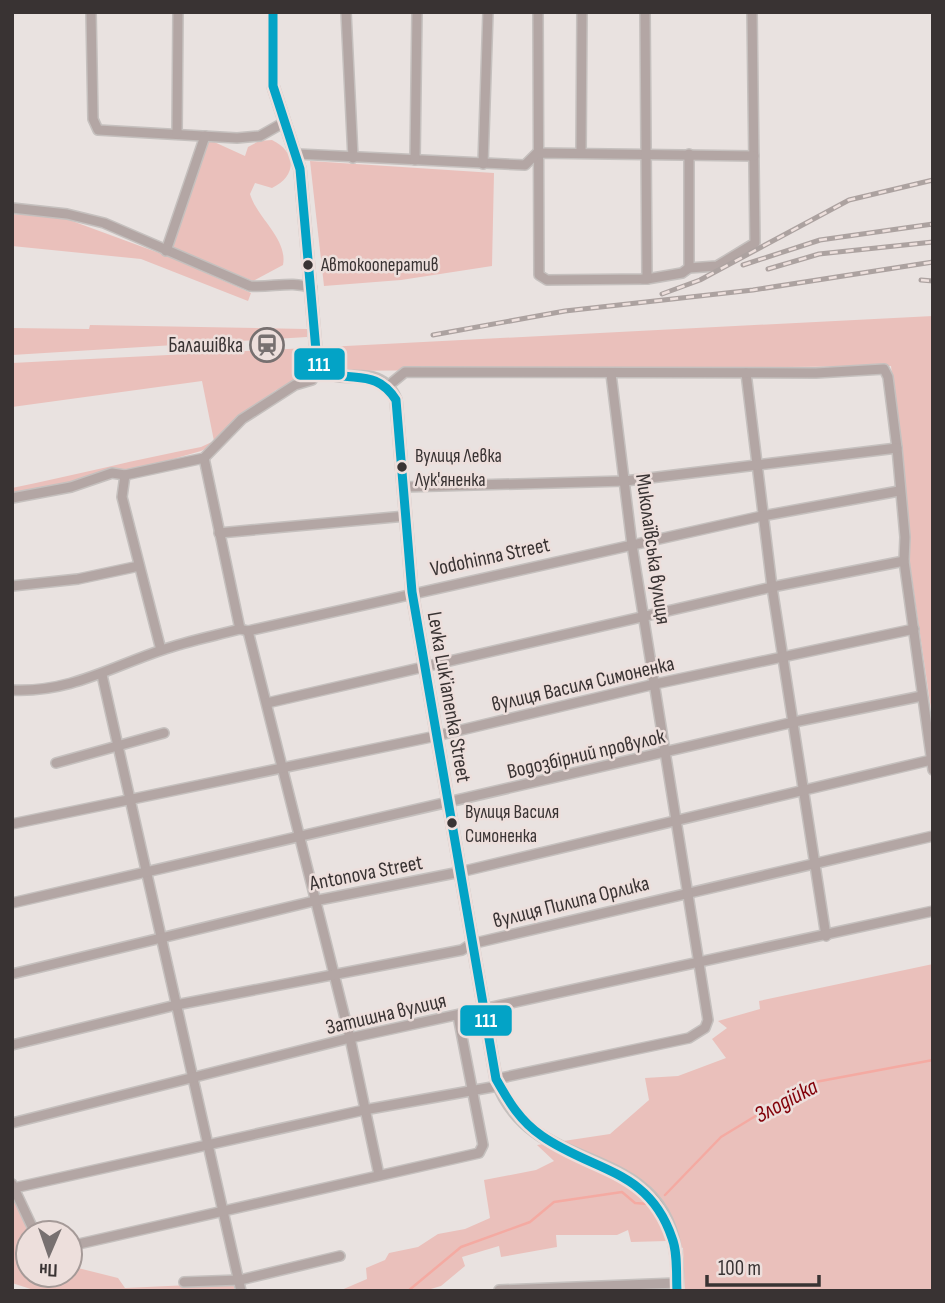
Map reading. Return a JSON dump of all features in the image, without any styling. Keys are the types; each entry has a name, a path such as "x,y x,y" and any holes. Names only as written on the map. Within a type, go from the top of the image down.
{"street":[{"path":"91,12 93,119 98,130 260,136 283,123"},
{"path":"177,134 178,12"},
{"path":"12,498 71,488 112,473 125,475 204,458 242,419 295,385 312,380 319,366 312,288 297,155 283,123 274,86 273,12"},
{"path":"346,12 354,158"},
{"path":"415,160 417,12"},
{"path":"484,164 488,12"},
{"path":"538,12 539,275 547,280 647,279 682,273 689,268 717,266 755,243 752,12"},
{"path":"581,153 582,12"},
{"path":"645,12 647,279"},
{"path":"166,251 205,136"},
{"path":"297,155 525,165 537,153 754,156"},
{"path":"689,154 689,268"},
{"path":"12,208 67,214 104,223 250,286 269,288 294,283 312,288"},
{"path":"319,366 333,376 372,376 391,390 405,373 746,373 884,369 888,377 897,448 905,537 904,561 932,765"},
{"path":"746,373 755,467 772,587 826,936"},
{"name":"Миколаївська вулиця","path":"497,1083 689,1038 705,1028 708,1020 632,545 611,374"},
{"name":"Levka Lukʼianenka Street","path":"391,390 399,411 412,592 482,1011 497,1083 517,1118 544,1140 621,1173 647,1190 671,1227 677,1287"},
{"path":"403,487 625,481 897,448"},
{"path":"204,458 219,533 244,630 267,703 350,1038 379,1175"},
{"path":"125,475 122,497 161,650"},
{"name":"Vodohinna Street","path":"12,690 31,691 102,675 161,650 412,592 762,516 899,491"},
{"path":"219,533 405,516"},
{"path":"267,703 772,587 904,561"},
{"path":"12,586 78,579 139,566"},
{"name":"вулиця Василя Симоненка","path":"12,824 436,736 655,684 783,659 914,629"},
{"path":"102,675 241,1291"},
{"name":"Водозбірний провулок","path":"12,903 794,722 922,696"},
{"path":"56,763 164,733"},
{"name":"Antonova Street","path":"12,974 314,901 460,872 674,819 932,765"},
{"name":"вулиця Пилипа Орлика","path":"12,1045 176,1005 462,950 471,944 933,835"},
{"name":"Затишна вулиця","path":"12,1123 350,1038 933,911"},
{"path":"84,1243 479,1153 482,1145 458,1016"},
{"path":"28,1219 13,1186 497,1083"},
{"path":"184,1282 240,1280 340,1256"},
{"path":"499,1290 677,1287"}],"shaded area":[{"path":"272,140 290,157 290,171 272,188 255,183 250,194 277,237 283,265 253,281 173,248 206,143 212,141 245,156 248,147 259,141"},
{"path":"310,161 494,173 492,266 401,280 324,286"},
{"path":"12,214 64,218 170,257 251,293 248,301 141,259 12,246"},
{"path":"933,316 933,723 910,565 908,515 891,366 337,371 324,364 313,365 308,378 276,390 236,419 213,445 201,451 127,472 12,494 12,488 201,447 214,441 202,381 12,407 12,363"},
{"path":"90,325 307,329 307,337 12,355 12,328 89,329"},
{"path":"933,964 933,1291 685,1291 683,1248 667,1241 631,1242 628,1230 617,1235 556,1235 557,1247 501,1257 499,1246 462,1257 465,1266 441,1286 424,1291 339,1291 367,1279 366,1268 385,1260 389,1253 418,1247 438,1234 465,1229 490,1218 484,1180 536,1170 554,1161 537,1145 610,1134 649,1100 645,1078 678,1076 726,1058 712,1039 727,1028 718,1021 760,1009 759,1001"},
{"path":"12,1196 23,1219 14,1219 12,1283"},
{"path":"84,1270 118,1278 125,1288 233,1283 235,1291 31,1289 84,1289"}],"waterway":[{"name":"Злодійка","path":"665,1195 721,1137 810,1083 933,1060"},
{"name":"Злодійка","path":"408,1291 461,1247 530,1222 554,1202 622,1192 635,1203 648,1204"}],"railway":[{"path":"662,294 700,280 849,200 933,180"},
{"path":"743,265 820,240 933,224"},
{"path":"768,269 819,254 933,242"},
{"path":"433,335 565,311 753,290 933,262"},
{"path":"921,280 933,281"}],"transit line":[{"name":"111","path":"273,12 273,86 300,169 317,362 337,374 377,382 396,400 412,592 496,1079 516,1110 534,1130 562,1148 618,1175 649,1198 662,1215 674,1244 677,1291"}],"place":[{"name":"Автокооператив","path":"308,265"},
{"name":"Балашівка","path":"267,345"},
{"name":"Вулиця Левка Лук'яненка","path":"402,467"},
{"name":"Вулиця Василя Симоненка","path":"452,823"}]}
